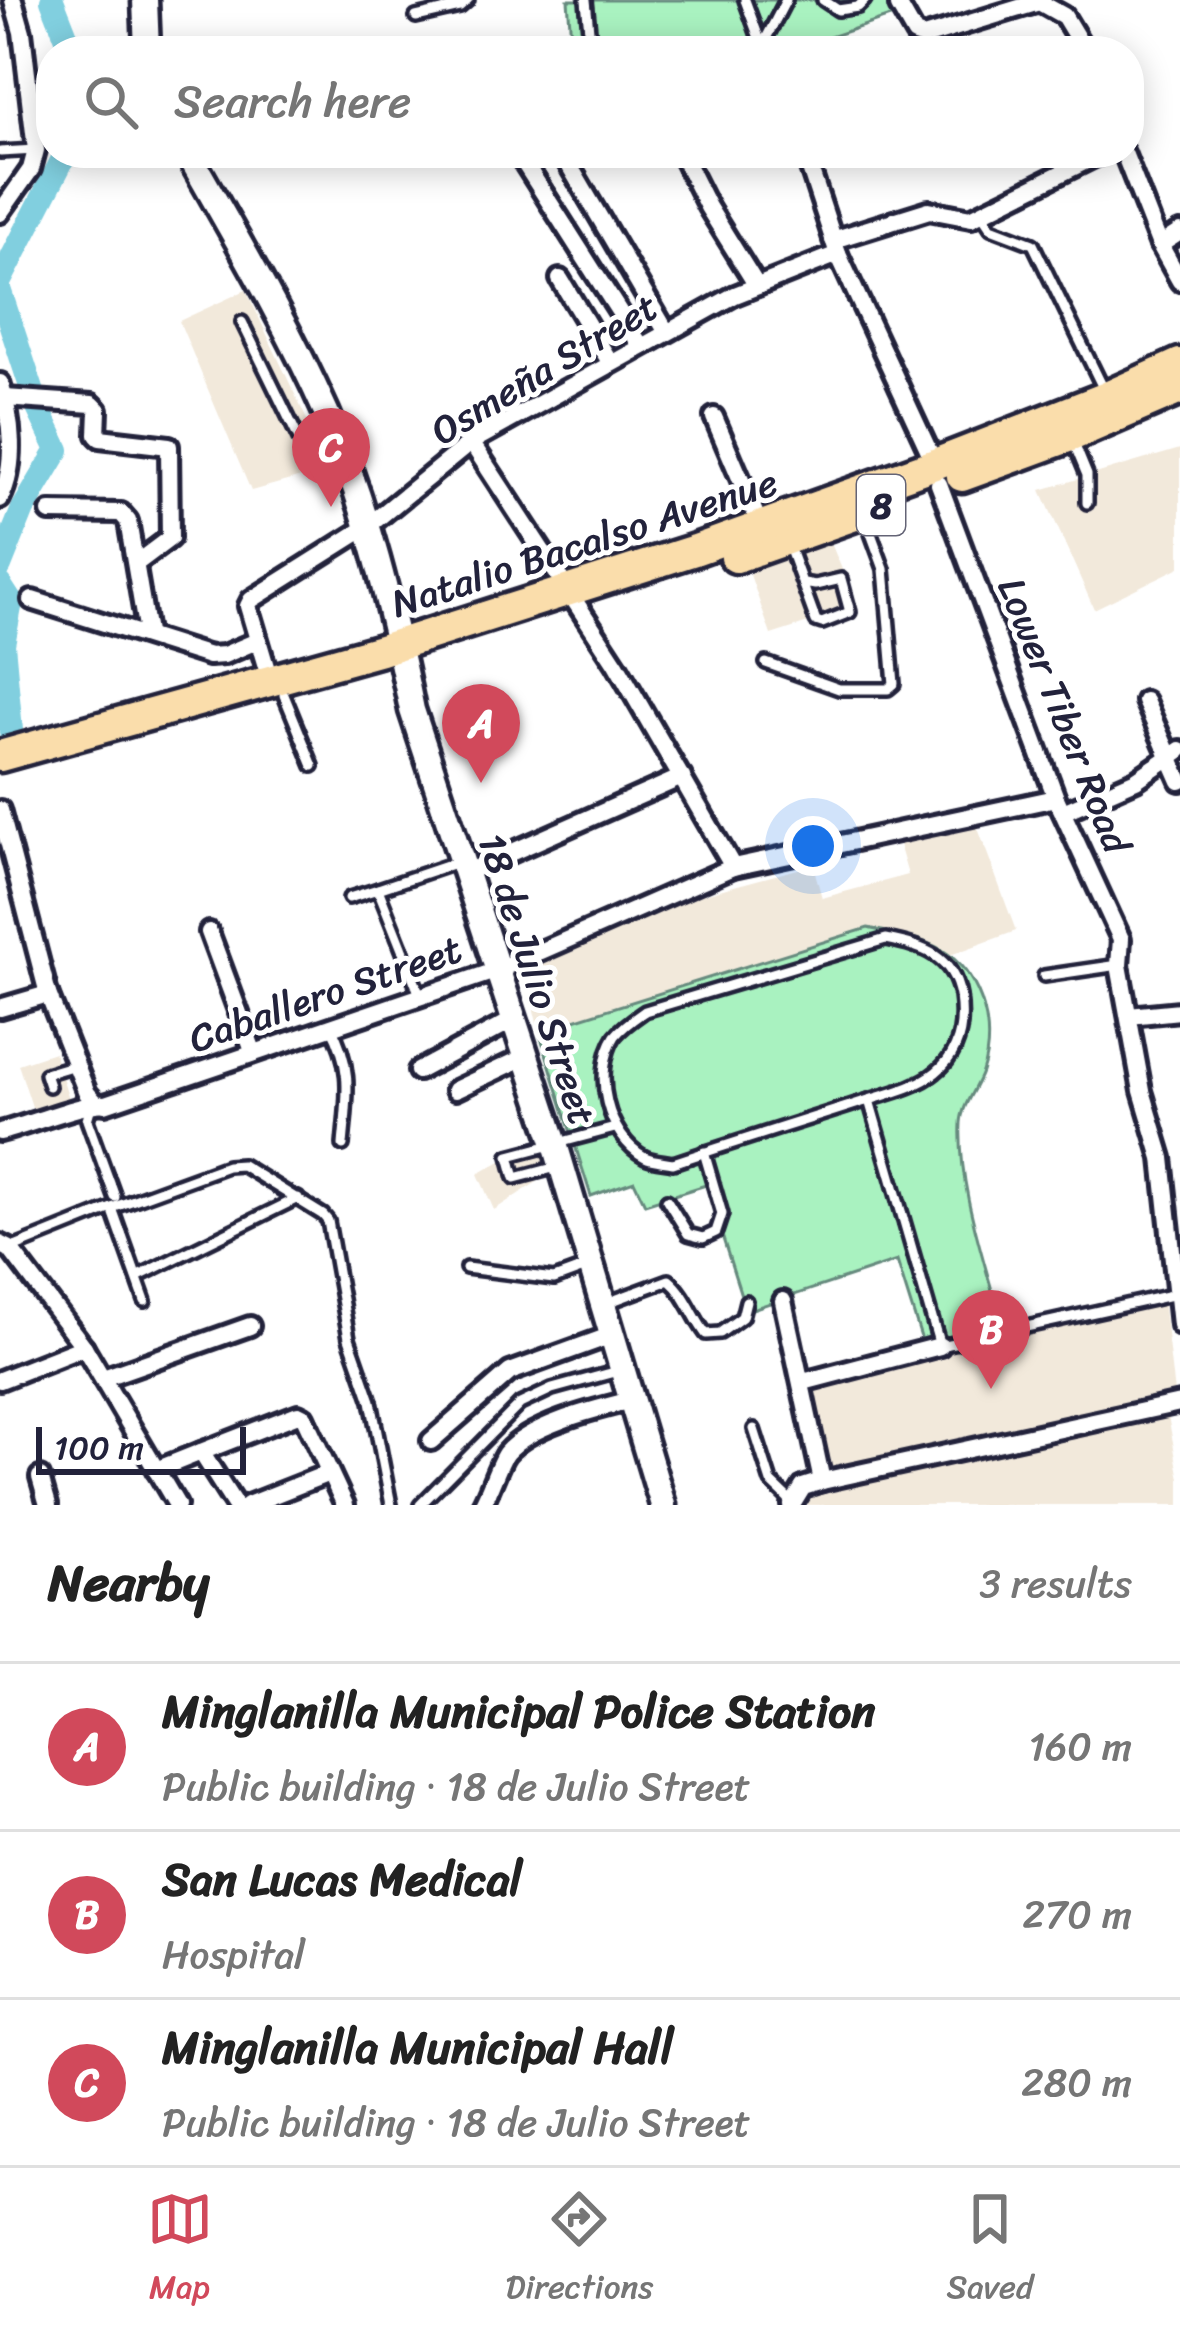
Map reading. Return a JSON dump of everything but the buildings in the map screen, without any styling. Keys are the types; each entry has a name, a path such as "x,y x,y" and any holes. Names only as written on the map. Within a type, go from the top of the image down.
{"highway":[{"name":"Natalio Bacalso Avenue","path":"774,534 863,512 1180,364"},
{"name":"Natalio Bacalso Avenue","path":"0,776 774,534 937,474 1071,436 1180,389"},
{"name":"Natalio Bacalso Avenue","path":"0,756 277,688"}],"street":[{"path":"0,213 32,169 36,150 22,32 13,0"},
{"path":"145,0 146,36"},
{"path":"927,36 1039,2 1064,16 1075,36"},
{"path":"899,6 915,34 921,36"},
{"name":"18 de Julio Street","path":"196,168 264,289 335,438 367,527 412,710 558,1154 663,1505"},
{"path":"528,168 641,346"},
{"path":"571,168 666,331"},
{"path":"688,168 757,286"},
{"name":"Lower Tiber Road","path":"814,168 836,247 937,474 1060,805 1121,939 1119,965 1142,1091 1162,1158 1180,1325"},
{"path":"980,213 1072,168"},
{"path":"1130,168 1160,245 1180,280"},
{"name":"Osmeña Street","path":"256,641 249,602 367,527 471,442 666,331 836,247 929,210 963,218 980,213"},
{"path":"1160,245 1180,232"},
{"path":"560,279 610,362"},
{"path":"0,499 9,479 10,393 92,404 98,410 100,438 169,447 170,538 138,562"},
{"path":"714,417 774,534"},
{"path":"471,442 616,664 733,867"},
{"path":"50,512 121,513 128,521 147,633"},
{"path":"32,600 209,656 224,655 256,641 277,688"},
{"path":"1145,701 1176,753 1180,781"},
{"name":"Caballero Street","path":"0,1132 56,1109 94,1101 105,1104 498,970 733,867 1104,797 1176,753"},
{"path":"463,867 682,777"},
{"path":"0,810 25,881 48,994 94,1101"},
{"path":"209,932 253,1052"},
{"path":"0,1007 48,994"},
{"path":"1129,1016 1180,1011"},
{"path":"418,1071 515,1019"},
{"path":"455,1090 527,1056"},
{"path":"5,1246 84,1347 177,1505"},
{"path":"783,1301 822,1481"},
{"path":"103,1378 250,1326"},
{"path":"431,1441 510,1372 612,1335"},
{"path":"803,1382 940,1346"},
{"path":"0,1380 84,1347"},
{"path":"482,1505 499,1476 500,1463 515,1446 551,1425 632,1400"},
{"path":"792,1504 803,1487 822,1481 1180,1403"},
{"path":"156,1470 298,1414 304,1417 345,1505"},
{"path":"201,1452 235,1505"},
{"path":"248,1505 328,1473"},
{"path":"40,1477 48,1505"}],"lane":[{"path":"416,17 460,7 468,0"},
{"path":"586,0 590,36"},
{"path":"745,0 758,36"},
{"path":"769,36 786,0"},
{"path":"823,0 838,10 858,7 865,0"},
{"path":"0,152 36,150"},
{"path":"980,213 991,228 1033,244 1107,398"},
{"path":"242,322 301,443 314,447 335,438"},
{"path":"1071,436 1087,476 1087,502"},
{"path":"766,663 839,689 894,684 884,568 863,512"},
{"path":"774,534 804,583 818,623 850,612 841,579 804,583"},
{"path":"277,688 313,766"},
{"path":"349,898 463,867"},
{"path":"378,889 420,995"},
{"path":"886,939 924,949 947,963 957,979 963,1016 960,1036 939,1070 869,1100 673,1163 648,1159 615,1128 606,1091 609,1050 625,1025 645,1011 886,939"},
{"path":"1044,976 1119,965"},
{"path":"332,1029 349,1076 343,1145"},
{"path":"49,1086 45,1074 75,1065"},
{"path":"869,1100 940,1346 1177,1293"},
{"path":"94,1101 87,1120 145,1301"},
{"path":"558,1154 509,1156 515,1178 615,1128"},
{"path":"667,1200 688,1234 703,1238 716,1232 722,1214 704,1152"},
{"path":"5,1246 114,1203 236,1165 250,1167 298,1198 328,1221 349,1338 375,1419 391,1505"},
{"path":"137,1277 298,1198"},
{"path":"466,1268 554,1279 591,1265"},
{"path":"604,1304 669,1280 679,1288 706,1334 720,1333 742,1317 746,1301"},
{"path":"420,1505 520,1404 552,1389 623,1370"},
{"path":"754,1429 771,1482 792,1504"}],"shaded area":[{"path":"246,290 330,469 251,491 179,321"},
{"path":"1180,449 1180,567 1094,609 1041,490"},
{"path":"830,541 858,607 771,635 748,569"},
{"path":"976,823 1016,931 950,955 927,942 868,928 539,1031 524,969 697,896 813,865 822,898 908,875 898,841"},
{"path":"54,1052 72,1108 36,1119 18,1064"},
{"path":"540,1139 551,1173 494,1210 478,1174"},
{"path":"1163,1300 1174,1393 828,1477 808,1384"},
{"path":"1167,1411 1180,1505 802,1505 799,1495"}],"green space":[{"path":"568,0 738,0 750,36 571,36"},
{"path":"752,0 891,0 896,15 833,36 764,36"},
{"path":"868,928 920,940 948,954 978,992 987,1023 986,1056 962,1116 961,1148 974,1224 1001,1324 923,1344 897,1261 746,1311 706,1185 645,1204 634,1181 591,1196 539,1031"}],"waterway":[{"path":"52,0 66,36"},
{"path":"0,281 58,168"},
{"path":"0,292 38,408 58,450 23,509 0,566"},
{"path":"0,585 11,602 3,644 12,741"}],"place":[{"name":"Minglanilla Municipal Hall","path":"331,507"},
{"name":"Minglanilla Municipal Police Station","path":"481,783"},
{"name":"San Lucas Medical","path":"991,1389"}]}
